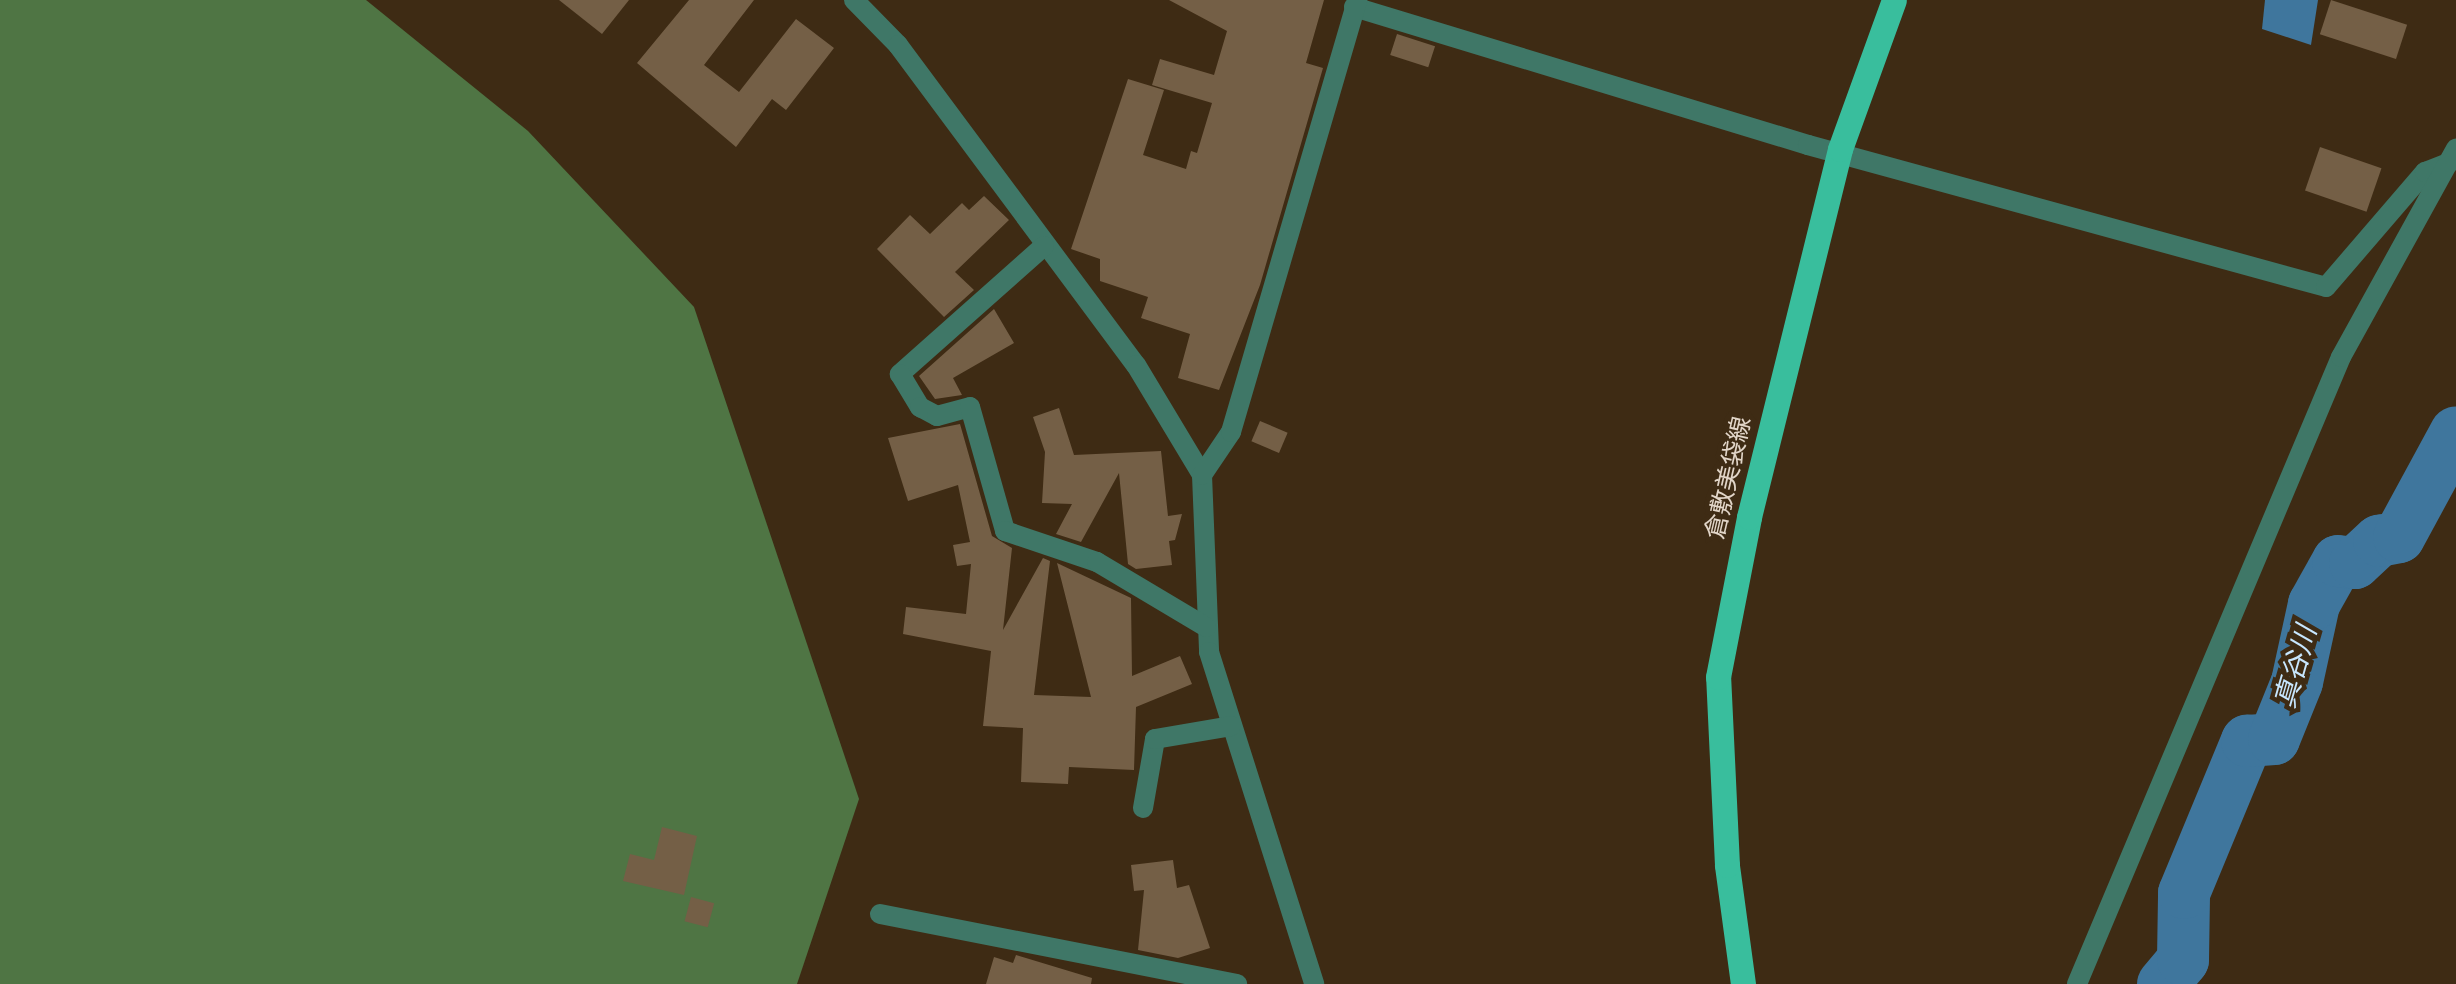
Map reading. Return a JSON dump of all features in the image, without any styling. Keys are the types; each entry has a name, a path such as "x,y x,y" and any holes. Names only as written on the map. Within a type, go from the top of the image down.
{"main road":[{"name":"倉敷美袋線","path":"1742,984 1728,865 1718,677 1749,518 1840,149 1894,0"}],"street":[{"path":"854,0 898,45 1136,366 1202,475 1209,545 1206,626 1232,726 1314,984"},
{"path":"1202,475 1231,432 1356,4 1808,145 1840,149 2326,287 2424,172 2453,156"},
{"path":"2078,984 2341,357 2453,156"},
{"path":"1044,246 900,374 920,407 937,416 970,407 1005,530 1097,562 1206,626"},
{"path":"1143,808 1154,739 1232,726"},
{"path":"880,914 1237,984"}],"green space":[{"path":"0,0 366,0 528,131 694,307 859,799 797,984 0,984"}],"water":[{"path":"2265,0 2318,0 2311,45 2262,29"}],"building":[{"path":"559,0 629,0 602,34"},
{"path":"689,0 754,0 704,65 739,92 796,19 834,48 786,110 772,99 736,147 637,63"},
{"path":"1169,0 1324,0 1306,63 1323,68 1260,285 1219,390 1178,378 1190,334 1141,318 1148,297 1100,281 1100,259 1071,249 1128,79 1164,90 1143,155 1186,169 1191,151 1197,153 1212,103 1152,85 1160,59 1214,75 1227,31"},
{"path":"2331,0 2407,25 2396,59 2320,34"},
{"path":"1397,34 1435,46 1428,67 1390,55"},
{"path":"2320,147 2381,168 2366,212 2305,190"},
{"path":"984,196 1009,220 955,272 974,290 944,317 877,249 910,215 930,234 962,203 969,210"},
{"path":"994,309 1014,343 953,378 962,395 935,399 919,376"},
{"path":"1059,408 1074,455 1161,451 1168,516 1182,514 1175,540 1169,541 1172,565 1136,569 1128,564 1119,473 1081,542 1056,534 1072,504 1042,503 1045,452 1033,417"},
{"path":"1260,421 1288,433 1279,453 1251,441"},
{"path":"960,424 992,536 1012,548 1003,630 1043,558 1050,561 1034,695 1091,697 1057,563 1131,598 1132,676 1180,656 1192,684 1136,707 1134,770 1069,767 1068,784 1021,782 1023,728 983,726 991,651 903,634 906,607 966,614 971,564 957,566 953,545 970,542 958,485 908,501 888,438"},
{"path":"662,827 697,836 684,895 623,881 630,854 654,860"},
{"path":"1173,860 1177,888 1189,885 1210,948 1178,958 1138,950 1144,890 1134,891 1131,865"},
{"path":"691,897 714,903 708,927 685,921"},
{"path":"1016,955 1092,978 1091,984 986,984 994,957 1013,963"}],"waterway":[{"name":"真谷川","path":"2163,984 2183,960 2184,893 2247,741 2274,739 2297,682 2314,604 2338,561 2355,563 2379,541 2399,537 2456,432"}]}
